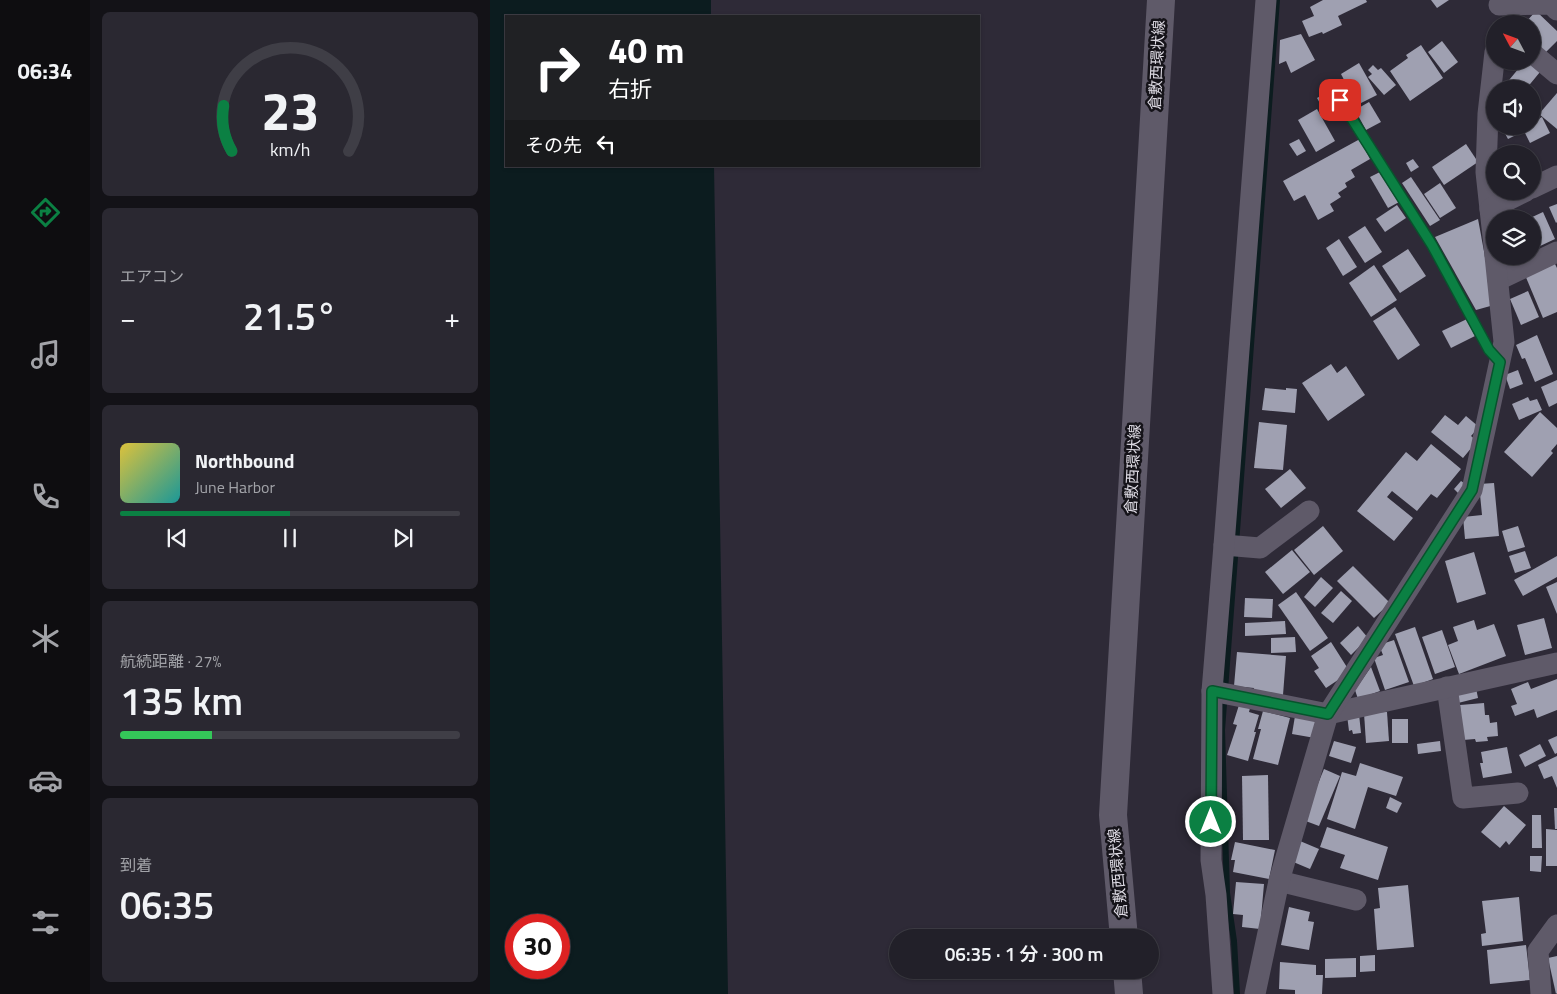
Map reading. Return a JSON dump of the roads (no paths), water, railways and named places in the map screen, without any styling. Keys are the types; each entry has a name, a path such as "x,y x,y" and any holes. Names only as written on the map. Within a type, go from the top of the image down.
{"main road":[{"name":"倉敷西環状線","path":"1123,929 1113,815 1161,0"},
{"path":"1128,979 1129,994"}],"street":[{"path":"1223,994 1216,895 1211,860 1220,692 1232,546 1266,0"},
{"path":"1499,10 1551,4 1557,10"},
{"path":"1541,61 1557,74"},
{"path":"1493,70 1488,114 1486,172 1490,209 1508,200"},
{"path":"1541,184 1557,176"},
{"path":"1498,280 1557,252"},
{"path":"1255,994 1279,881 1328,714 1472,490 1504,342 1496,265"},
{"path":"1232,546 1260,548 1309,511"},
{"path":"1220,692 1328,714 1557,663"},
{"path":"1447,688 1463,798 1518,793"},
{"path":"1279,881 1356,900"},
{"path":"1541,994 1538,951 1557,924"}],"lane":[{"path":"1340,100 1432,245 1489,350 1500,362"}],"waterway":[{"path":"1237,994 1234,941 1227,893 1222,730 1277,0"}]}
